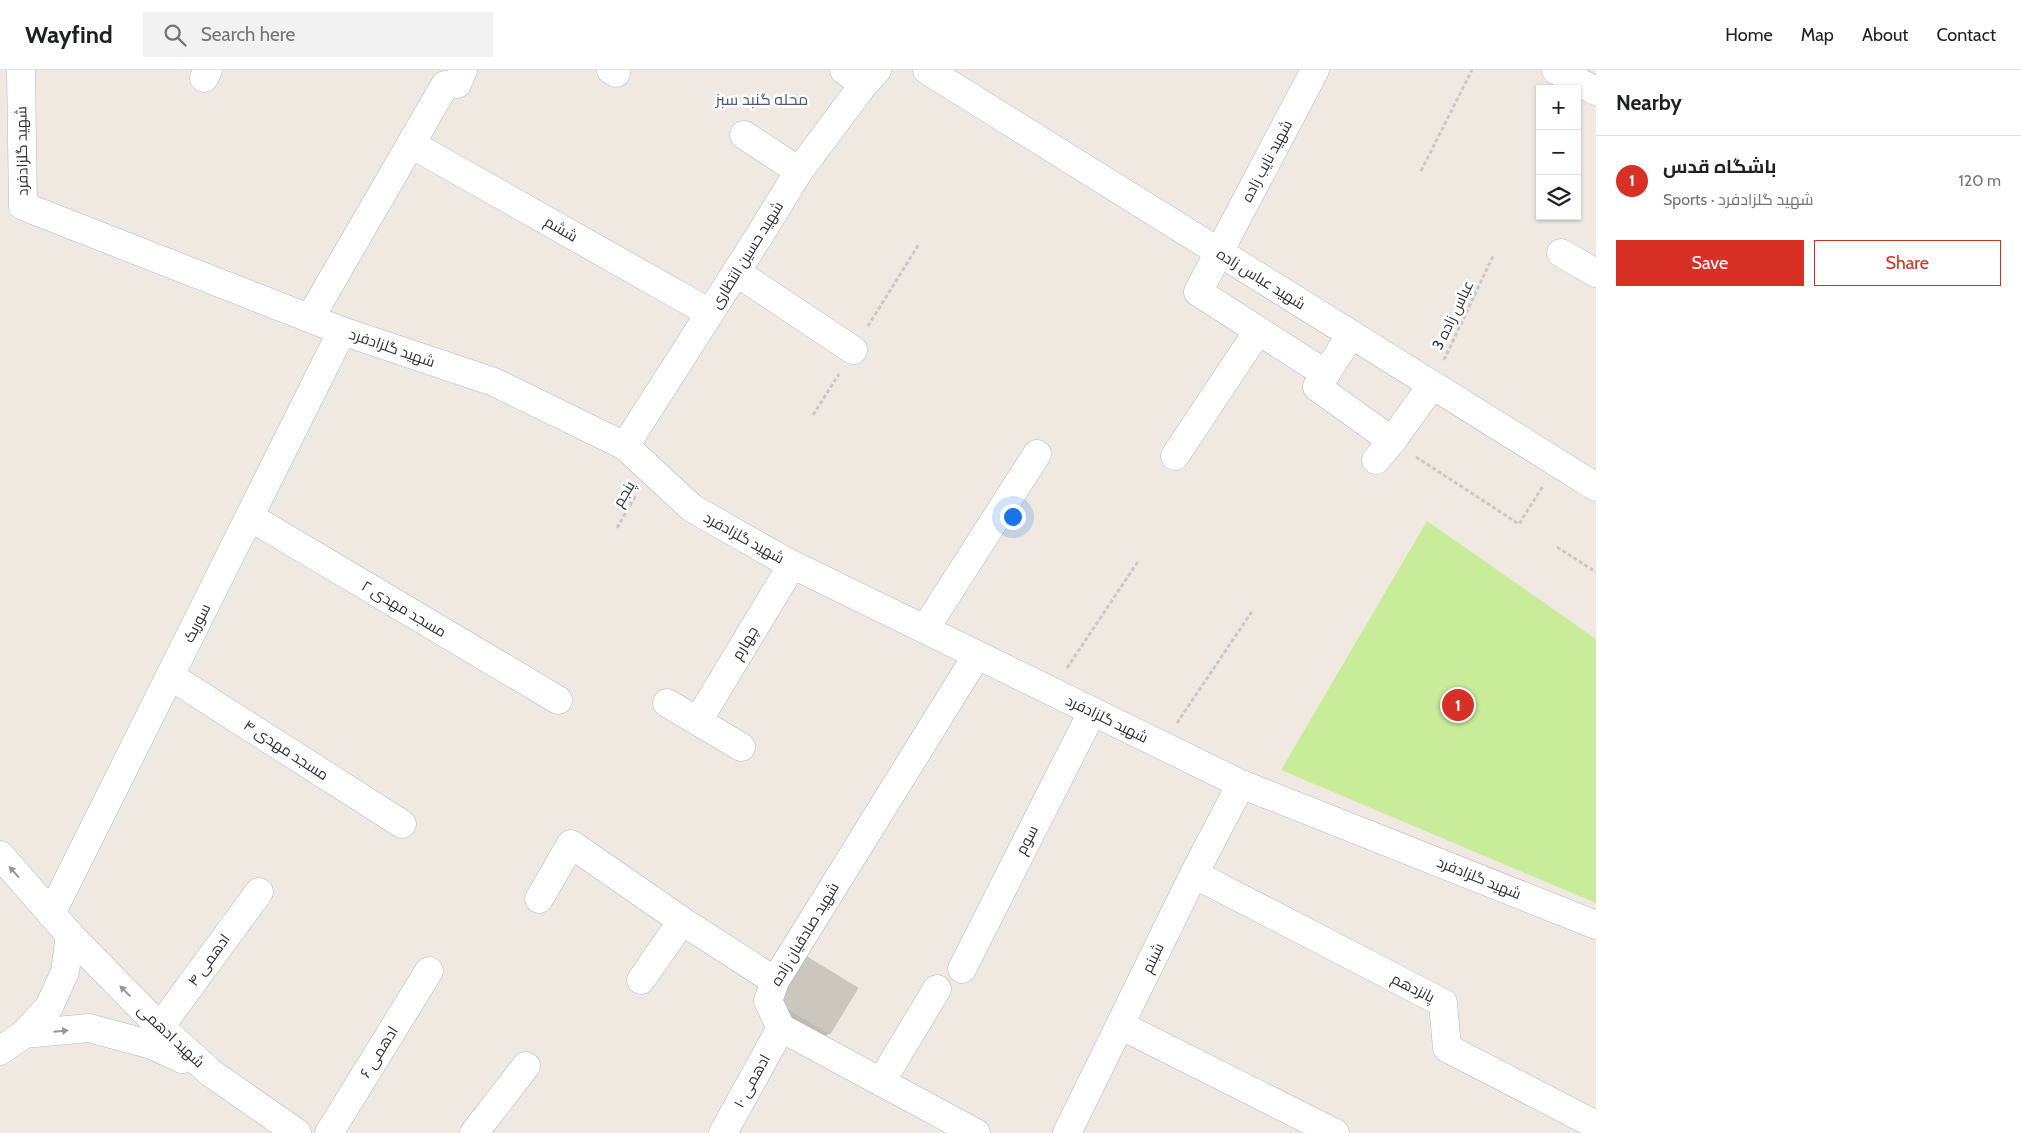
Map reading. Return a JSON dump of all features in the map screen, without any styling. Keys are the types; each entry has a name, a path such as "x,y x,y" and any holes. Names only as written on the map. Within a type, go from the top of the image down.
{"street":[{"name":"شهید گلزادفرد","path":"21,70 23,206 342,331 494,382 624,446 692,508 792,564 1092,712 1241,784 1596,925"},
{"name":"شهید عباس زاده","path":"927,70 1596,487"},
{"name":"شهید نایب زاده","path":"1258,331 1198,292 1315,70"},
{"path":"1556,70 1596,91"},
{"name":"شهید حسین انتظاری","path":"624,446 862,75"},
{"path":"310,318 411,144 455,80"},
{"path":"744,135 799,171"},
{"name":"ششم","path":"411,144 710,313"},
{"path":"1561,253 1596,274"},
{"path":"736,272 853,350"},
{"name":"سوریک","path":"51,914 342,331"},
{"path":"1176,456 1258,331 1326,374"},
{"path":"1351,335 1317,387 1384,451 1432,385"},
{"path":"924,629 1037,454"},
{"name":"مسجد مهدی ۲","path":"250,517 558,700"},
{"name":"چهارم","path":"698,721 792,564"},
{"name":"شهید صادقیان زاده","path":"781,1028 768,1001 775,981 977,655"},
{"name":"مسجد مهدی ۴","path":"170,676 402,824"},
{"path":"667,703 741,747"},
{"name":"سوم","path":"962,969 1092,712"},
{"name":"شبنم","path":"1066,1133 1194,874 1241,784"},
{"path":"539,899 571,844 682,921 775,981"},
{"name":"شهید ادهمی","path":"0,855 70,935 160,1027 211,1073"},
{"name":"پانزدهم","path":"1194,874 1443,1003 1447,1048 1596,1125"},
{"name":"ادهمی ۴","path":"160,1027 259,892"},
{"path":"641,980 682,921"},
{"path":"0,1051 24,1034 49,1006 65,972 70,935"},
{"name":"ادهمی ۶","path":"329,1133 429,971"},
{"path":"881,1082 937,988"},
{"path":"1120,1025 1334,1133"},
{"name":"شهید ادهمی","path":"24,1034 89,1028 152,1045 211,1073"},
{"path":"781,1028 976,1133"},
{"name":"ادهمی ۱۰","path":"724,1133 781,1028"},
{"path":"474,1133 526,1066"},
{"path":"211,1073 285,1130"}],"path":[{"path":"1421,172 1472,70"},
{"name":"عباس زاده 3","path":"1432,385 1494,254"},
{"path":"1384,451 1519,524 1557,463"},
{"name":"پنجم","path":"617,528 651,471"},
{"path":"1557,547 1596,572"},
{"path":"1051,691 1139,560"},
{"path":"1162,745 1253,610"}],"green space":[{"path":"1427,521 1596,639 1596,903 1281,770"}],"building":[{"path":"807,957 858,988 830,1034 779,1004"}],"place":[{"name":"باشگاه قدس","path":"1458,705"}],"district":[{"name":"محله گنبد سبز","path":"762,99"}]}
